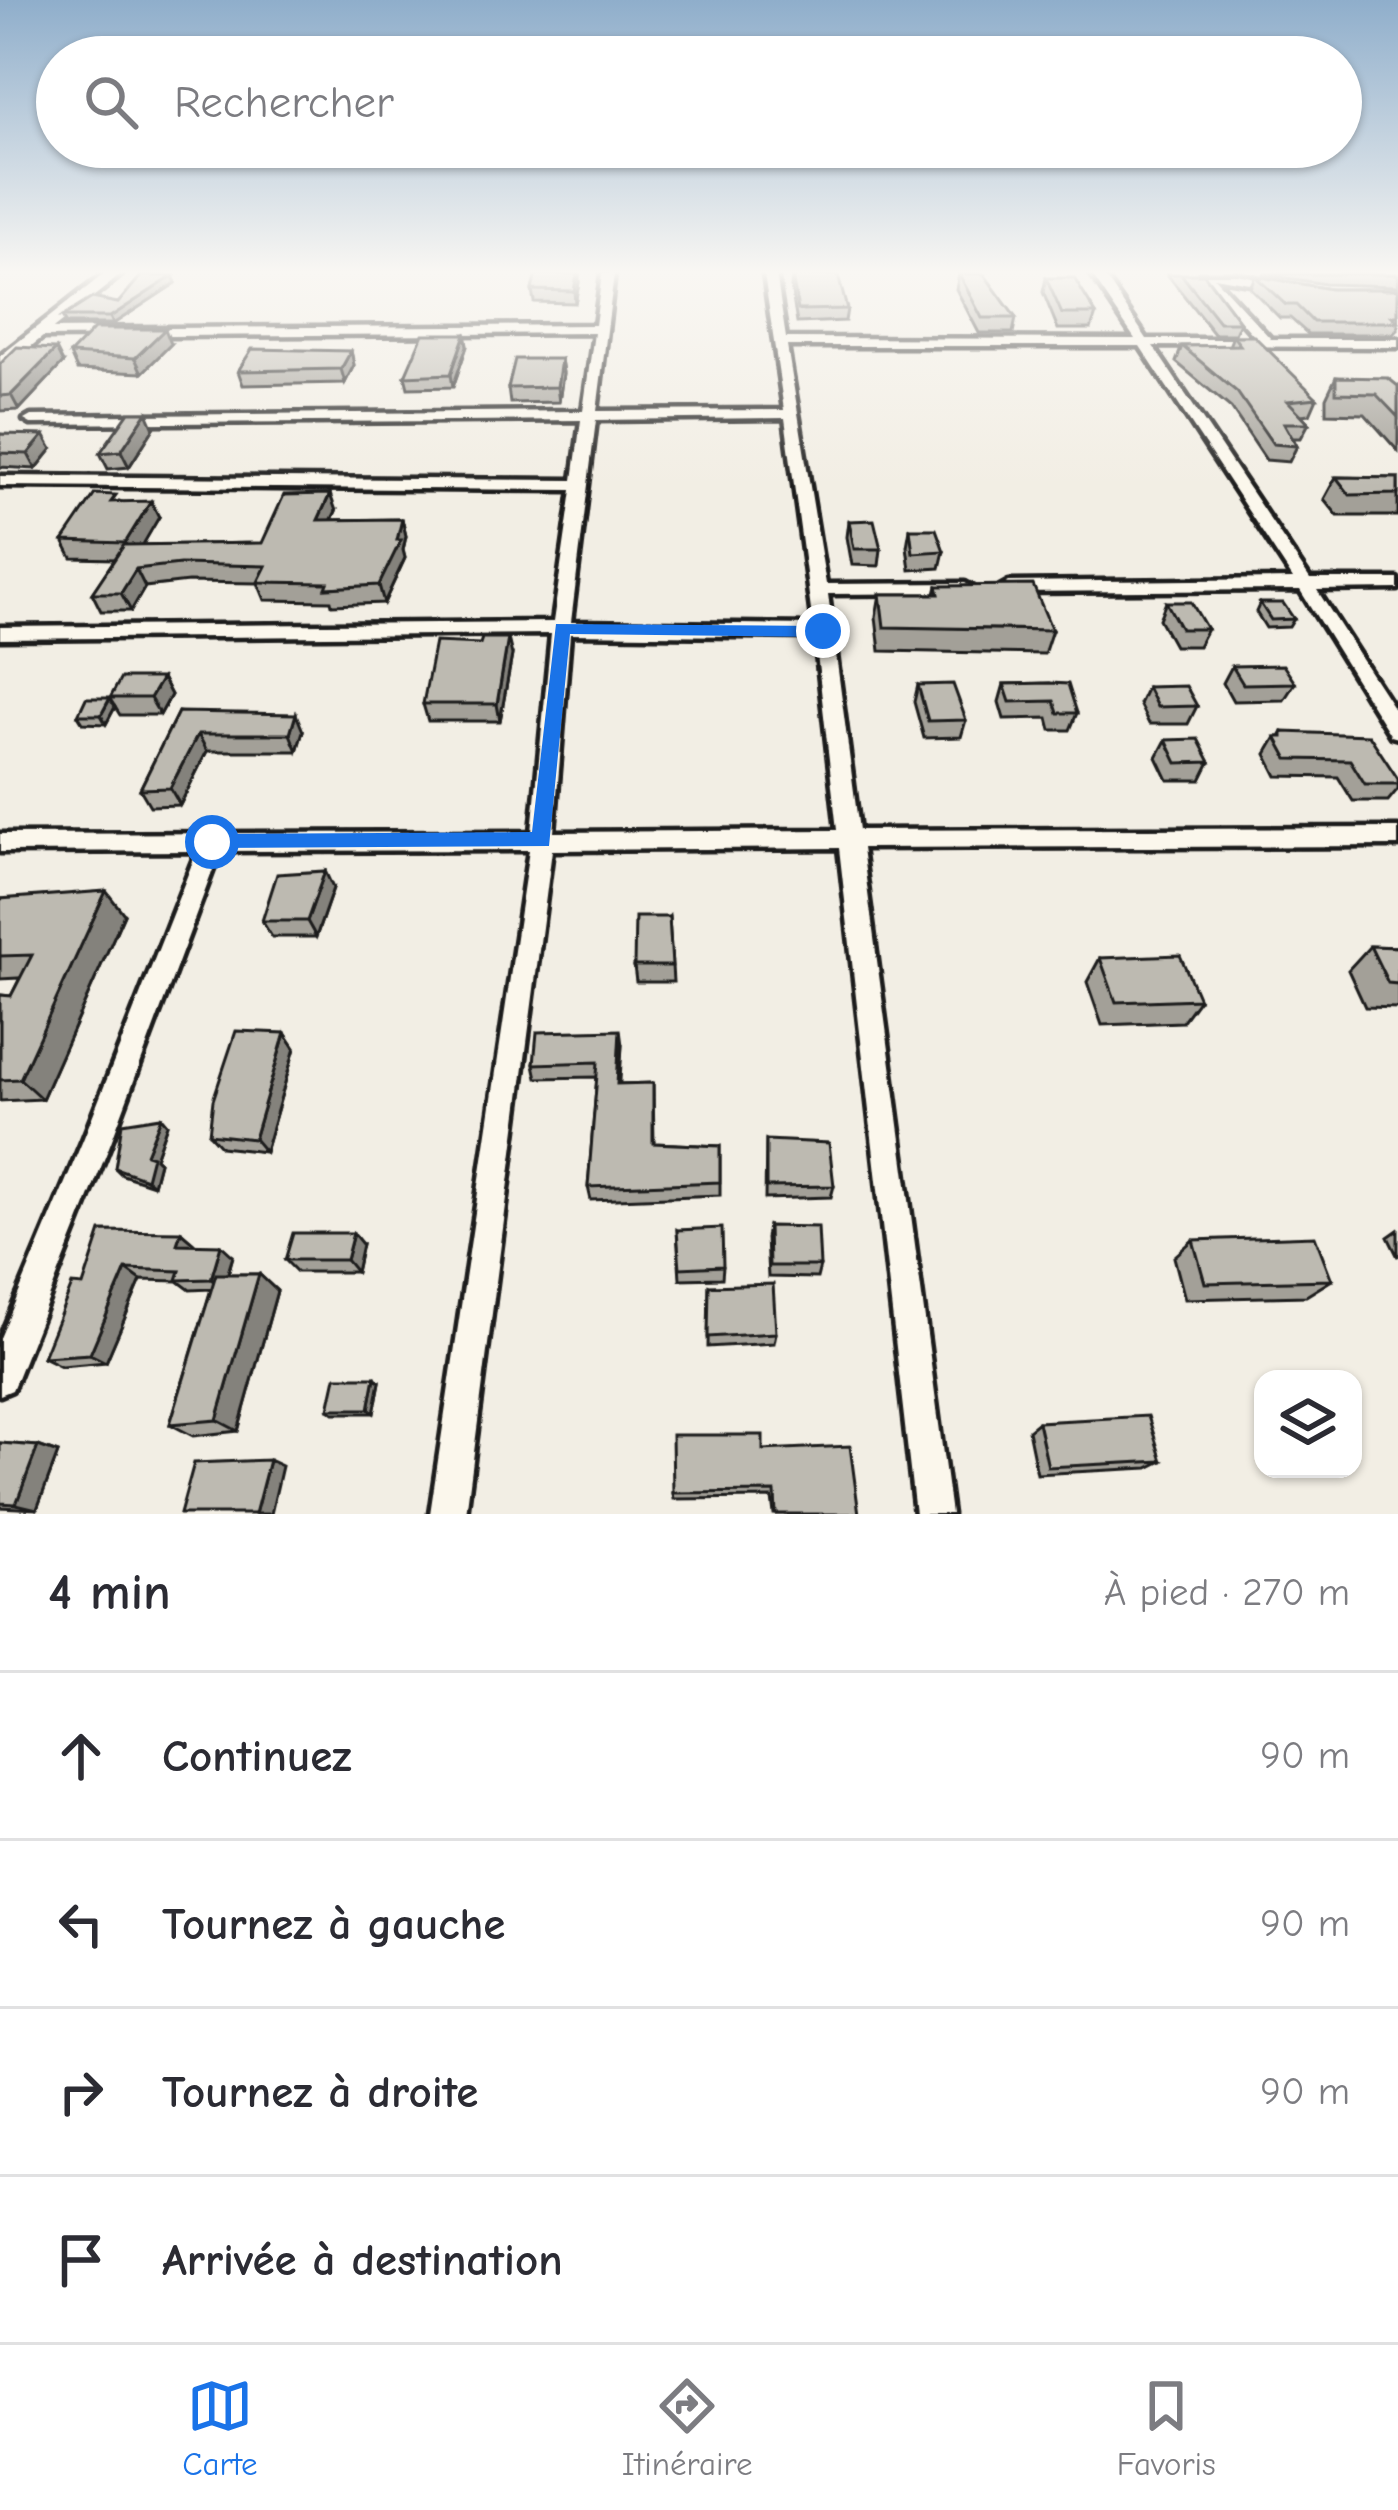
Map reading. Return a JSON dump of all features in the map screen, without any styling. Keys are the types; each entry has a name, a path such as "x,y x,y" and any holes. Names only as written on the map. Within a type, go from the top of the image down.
{"main road":[{"path":"0,365 25,345"}],"street":[{"path":"448,1514 542,841 562,628 599,345"},
{"path":"781,345 818,589 933,1514"},
{"path":"1146,345 1398,731"},
{"path":"31,420 790,414"},
{"path":"0,481 581,485"},
{"path":"818,589 1398,584"},
{"path":"0,633 562,628 823,631"},
{"path":"0,843 1398,837"},
{"path":"0,1378 98,1142 212,842"}],"building":[{"path":"79,345 149,345 135,358 70,354"},
{"path":"418,345 461,345 451,374 405,376"},
{"path":"1263,345 1317,398 1288,401 1309,423 1284,423 1297,446 1273,444 1237,392 1182,346"},
{"path":"17,347 56,349 11,395 0,396 0,364"},
{"path":"252,349 351,351 341,369 238,371"},
{"path":"515,359 561,359 557,387 508,388"},
{"path":"1336,377 1388,378 1398,386 1398,417 1376,394 1336,393"},
{"path":"129,412 147,412 121,451 100,453"},
{"path":"0,434 44,435 28,454 0,453"},
{"path":"1336,477 1398,478 1398,494 1350,495"},
{"path":"95,494 116,495 111,502 151,501 125,543 63,541"},
{"path":"330,494 318,520 402,519 397,540 401,540 379,585 326,588 328,583 258,582 266,566 180,564 136,569 121,593 92,593 124,545 262,543 284,495"},
{"path":"874,520 881,549 854,549 849,521"},
{"path":"910,529 936,529 944,551 913,553"},
{"path":"1033,585 1052,630 884,627 880,594 939,594 937,586"},
{"path":"1166,602 1191,602 1207,629 1181,629"},
{"path":"1260,603 1283,603 1294,619 1271,620"},
{"path":"482,638 508,638 497,704 423,704 435,642 480,644"},
{"path":"1283,665 1295,683 1243,684 1232,666"},
{"path":"121,678 162,678 150,698 110,698"},
{"path":"953,684 966,720 928,721 918,685"},
{"path":"1004,684 1068,684 1077,713 1058,713 1054,701 1010,702"},
{"path":"1186,686 1197,706 1157,707 1147,687"},
{"path":"86,698 110,698 101,715 78,715"},
{"path":"178,712 296,714 290,734 198,734 170,788 140,789"},
{"path":"1283,732 1369,735 1398,784 1365,784 1350,760 1288,759 1276,737 1283,737"},
{"path":"1198,739 1210,762 1177,763 1166,740"},
{"path":"325,871 307,921 262,921 277,874"},
{"path":"106,891 20,1079 0,1080 0,995 11,996 32,955 0,956 0,899"},
{"path":"635,917 669,917 672,966 634,966"},
{"path":"1370,946 1398,947 1398,984 1388,983"},
{"path":"1180,955 1199,999 1116,1002 1100,958"},
{"path":"620,1030 617,1084 653,1083 653,1143 720,1146 720,1182 588,1187 598,1062 534,1064 537,1032"},
{"path":"236,1031 285,1033 254,1139 209,1134 213,1100"},
{"path":"161,1117 146,1154 152,1156 146,1179 115,1168 122,1123"},
{"path":"766,1140 829,1143 834,1186 766,1187"},
{"path":"768,1226 818,1227 820,1266 769,1266"},
{"path":"722,1228 723,1266 680,1268 677,1230"},
{"path":"101,1231 181,1232 177,1244 221,1245 211,1279 177,1280 180,1271 126,1269 90,1354 43,1357 72,1285 83,1286"},
{"path":"293,1233 353,1233 346,1260 285,1260"},
{"path":"1315,1236 1332,1280 1205,1283 1193,1240"},
{"path":"216,1274 259,1274 217,1420 170,1424"},
{"path":"773,1284 776,1333 708,1337 709,1286"},
{"path":"336,1377 375,1377 369,1409 329,1409"},
{"path":"1148,1416 1162,1461 1048,1467 1038,1422"},
{"path":"672,1435 763,1435 763,1450 850,1446 859,1514 776,1514 775,1492 673,1493"},
{"path":"0,1443 38,1446 16,1504 0,1503"},
{"path":"269,1460 255,1514 180,1514 194,1463"}],"route":[{"path":"212,842 542,841 562,628 823,631"}]}
